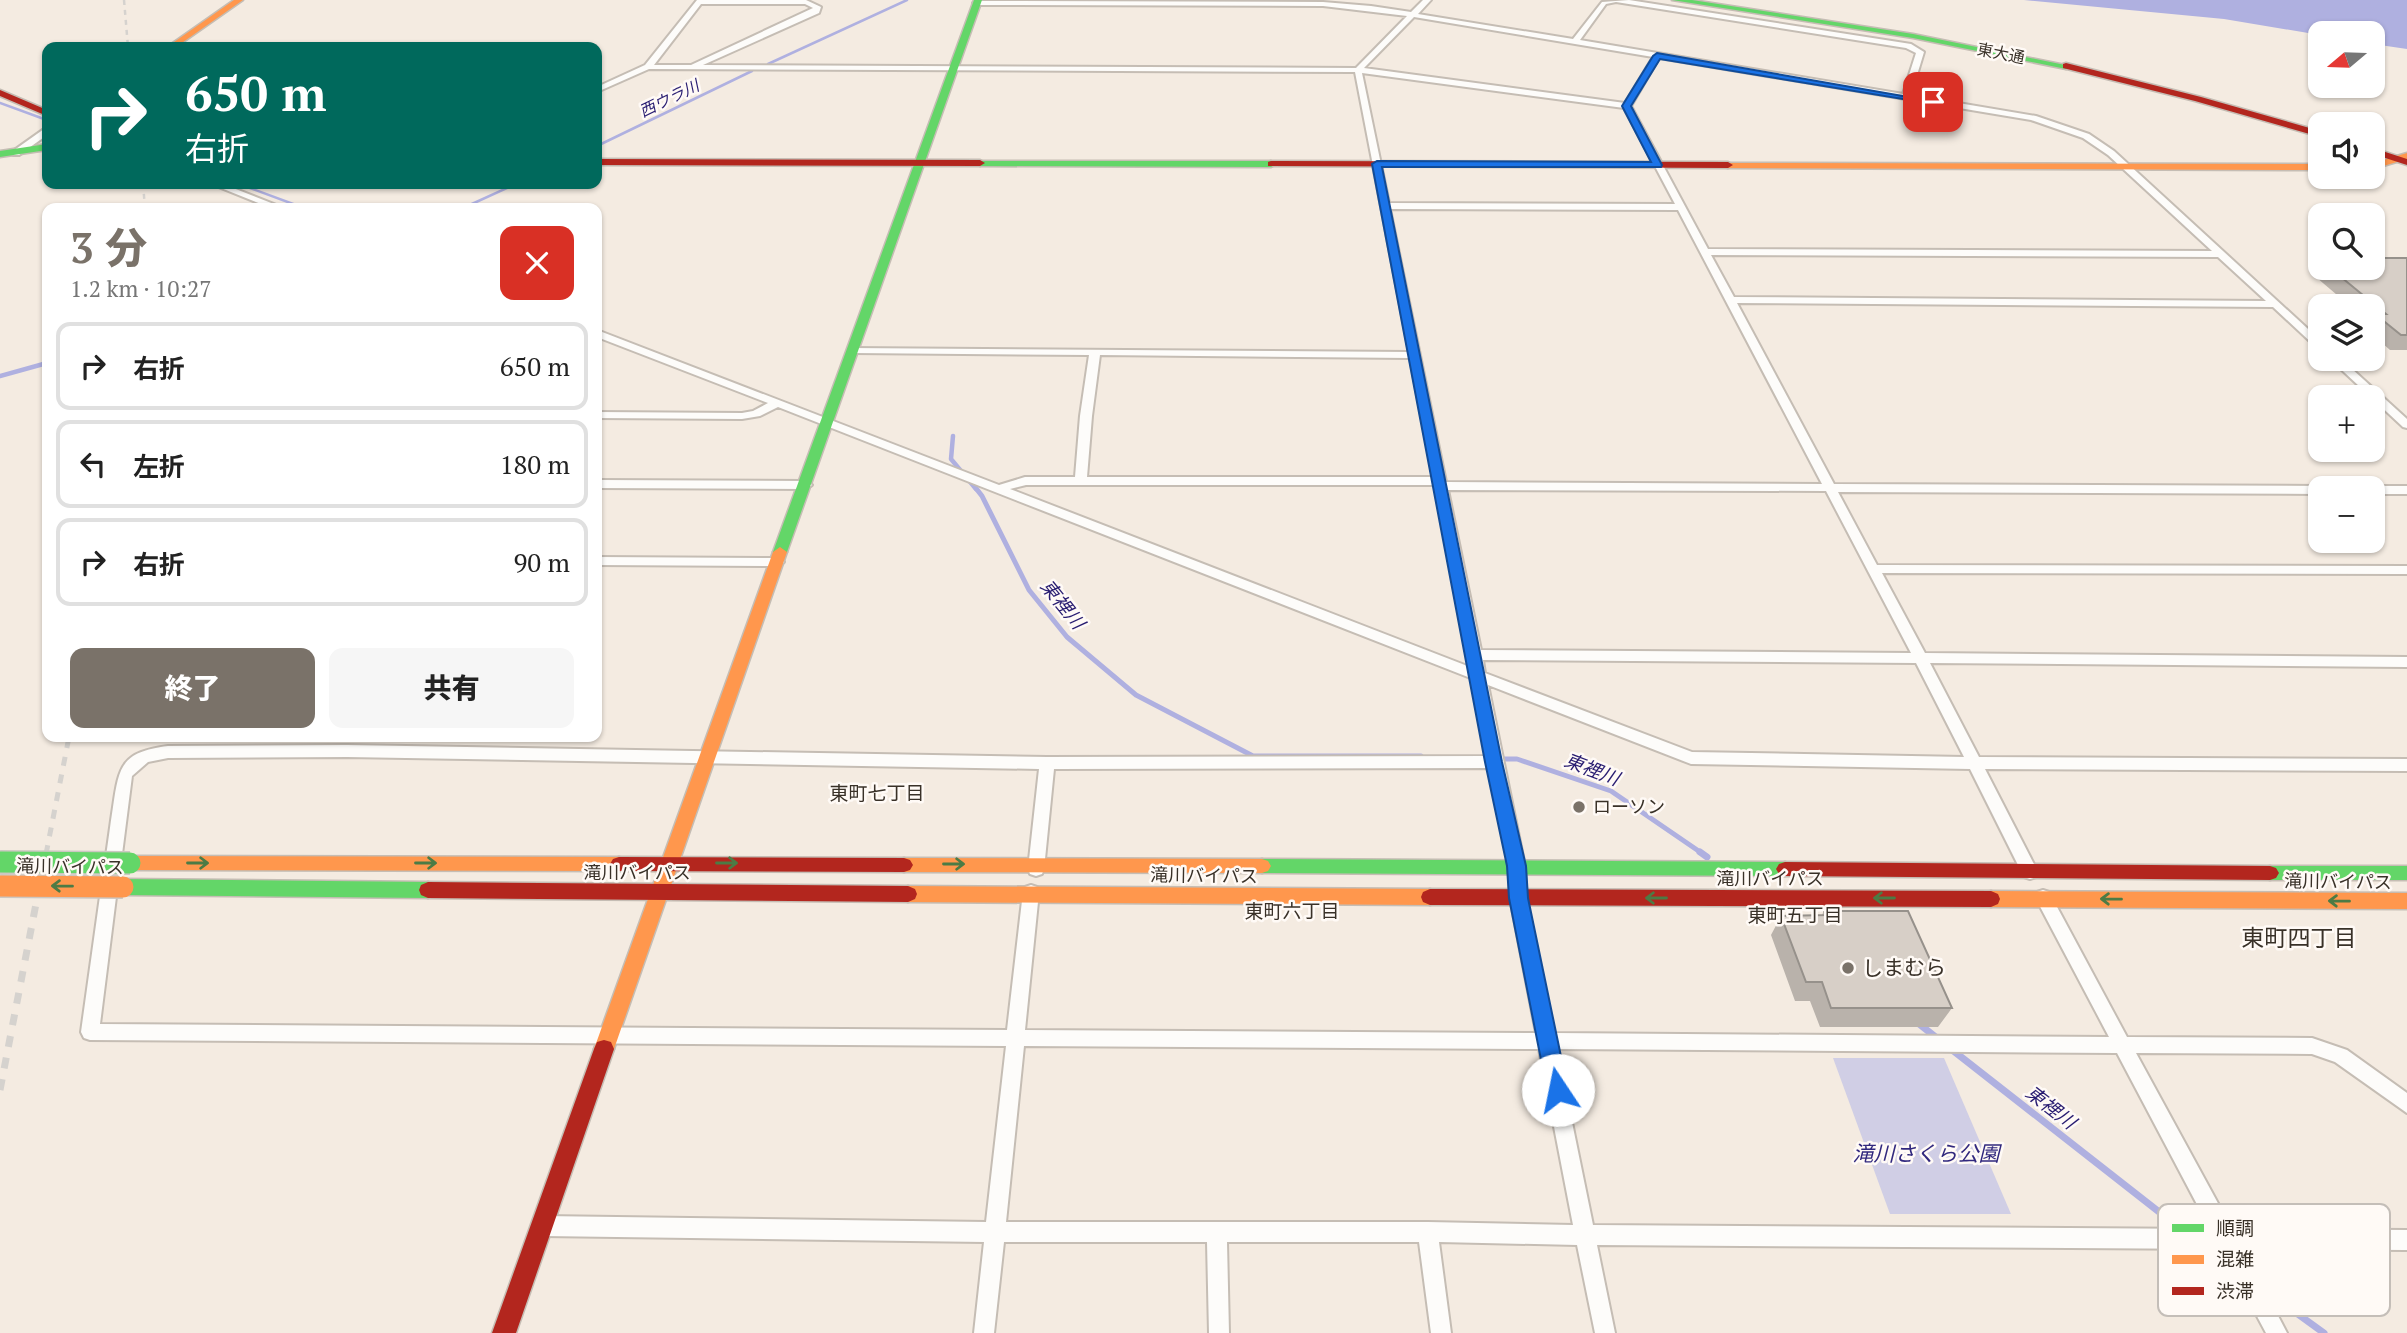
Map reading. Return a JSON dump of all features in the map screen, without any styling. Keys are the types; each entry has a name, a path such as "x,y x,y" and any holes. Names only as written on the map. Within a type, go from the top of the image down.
{"main road":[{"path":"178,42 239,0"},
{"name":"東大通","path":"1676,0 2014,55 2122,79 2308,131"},
{"name":"東大通","path":"1704,0 1987,45 2126,75 2308,125"},
{"path":"504,1333 669,862 978,2"},
{"path":"0,93 42,111"},
{"path":"0,164 8,153 42,148"},
{"path":"2385,150 2405,158"},
{"path":"2385,154 2405,158"},
{"path":"2385,163 2405,158"},
{"path":"602,162 2308,167"},
{"name":"滝川バイパス","path":"0,862 669,862 2407,873"},
{"name":"滝川バイパス","path":"0,886 658,893 2407,901"}],"street":[{"path":"1358,70 1427,0"},
{"path":"648,67 700,1 806,2 817,7 816,11 690,68"},
{"path":"1575,42 1604,3 1616,1 1908,46 1920,52 1906,97"},
{"path":"978,2 1339,3 2033,118 2067,128 2099,144 2308,334"},
{"path":"1626,106 1657,56"},
{"path":"602,88 648,67 1358,70 1626,106"},
{"path":"1358,70 1373,157 1377,164 1494,762 1517,866 1518,898 1605,1333"},
{"path":"1626,106 1921,659 2030,872 2209,1204"},
{"path":"8,153 42,134"},
{"path":"228,189 266,203"},
{"path":"1385,206 1680,207"},
{"path":"1704,252 2221,254"},
{"path":"1730,300 2276,304"},
{"path":"602,335 1691,758 1974,763 2407,765"},
{"path":"853,350 1415,355"},
{"path":"1081,481 1086,416 1095,354"},
{"path":"2348,371 2405,422"},
{"path":"602,415 742,416 756,414 777,404"},
{"path":"997,489 1025,481 1081,481 1830,489 2308,490"},
{"path":"602,484 806,485"},
{"path":"2385,490 2407,490"},
{"path":"602,561 778,562"},
{"path":"1872,569 2407,570"},
{"path":"1475,655 2407,662"},
{"path":"1494,762 1047,763 347,751 150,754 131,764 125,775 90,1032 2312,1046 2341,1056 2407,1104"},
{"path":"984,1333 1030,893 1037,864 1047,763"},
{"path":"542,1226 996,1232 1428,1232 2158,1239"},
{"path":"1217,1232 1219,1333"},
{"path":"1428,1232 1441,1333"},
{"path":"2268,1316 2277,1333"}],"green space":[{"name":"滝川さくら公園","path":"1833,1058 1944,1058 2011,1214 1890,1214"}],"water":[{"path":"2024,0 2407,0 2407,49 2385,46 2385,21 2308,21 2308,33 2224,19"}],"building":[{"path":"2385,258 2407,258 2407,335 2401,335 2385,322 2385,294 2362,294 2345,280 2385,280"},
{"name":"しまむら","path":"1824,911 1908,911 1952,1008 1831,1008 1822,982 1806,982 1781,916 1826,915"}],"waterway":[{"name":"西ウラ川","path":"768,64 907,0"},
{"name":"西ウラ川","path":"602,144 752,71"},
{"path":"0,103 42,118"},
{"path":"253,189 290,203"},
{"name":"西ウラ川","path":"474,203 505,189"},
{"name":"西ウラ川","path":"0,376 42,364"},
{"name":"東裡川","path":"953,436 951,459 976,489"},
{"name":"東裡川","path":"975,487 1029,590 1067,637 1136,695 1253,756 1421,756"},
{"name":"東裡川","path":"1498,759 1517,759 1611,791 1703,854"},
{"name":"東裡川","path":"1700,852 1707,857"},
{"name":"東裡川","path":"1918,1023 1938,1039"},
{"name":"東裡川","path":"1951,1049 2158,1211"},
{"name":"東裡川","path":"2300,1316 2324,1333"}],"railway":[{"path":"124,0 128,42"},
{"path":"143,189 145,203"},
{"path":"46,854 68,742"},
{"path":"0,1090 46,852"}],"traffic: fast":[{"path":"780,552 978,0"},
{"path":"1676,0 1913,36 2066,66"},
{"path":"0,154 42,148"},
{"path":"980,163 1271,164"},
{"path":"0,862 130,863"},
{"path":"1262,866 1785,869"},
{"path":"2270,873 2407,873"},
{"path":"123,887 428,890"}],"traffic: slow":[{"path":"178,42 239,0"},
{"path":"2385,162 2407,156"},
{"path":"1728,165 2308,167"},
{"path":"604,1049 780,552"},
{"path":"130,863 619,864"},
{"path":"904,865 1262,866"},
{"path":"0,886 123,887"},
{"path":"908,894 1430,897"},
{"path":"1991,899 2407,901"}],"traffic: jam":[{"path":"2066,66 2198,99 2308,131"},
{"path":"0,93 42,111"},
{"path":"2385,155 2407,162"},
{"path":"602,162 980,163"},
{"path":"1271,164 1728,165"},
{"path":"619,864 904,865"},
{"path":"1785,869 2270,873"},
{"path":"428,890 908,894"},
{"path":"1430,897 1991,899"},
{"path":"504,1333 604,1049"}],"place":[{"name":"ローソン","path":"1579,807"},
{"name":"しまむら","path":"1848,968"}],"district":[{"name":"東町七丁目","path":"877,793"},
{"name":"東町六丁目","path":"1292,911"},
{"name":"東町五丁目","path":"1795,915"},
{"name":"東町四丁目","path":"2299,938"}],"route":[{"path":"1558,1090 1518,898 1517,866 1494,762 1377,164 1657,165 1626,106 1657,56 1933,102"}]}
